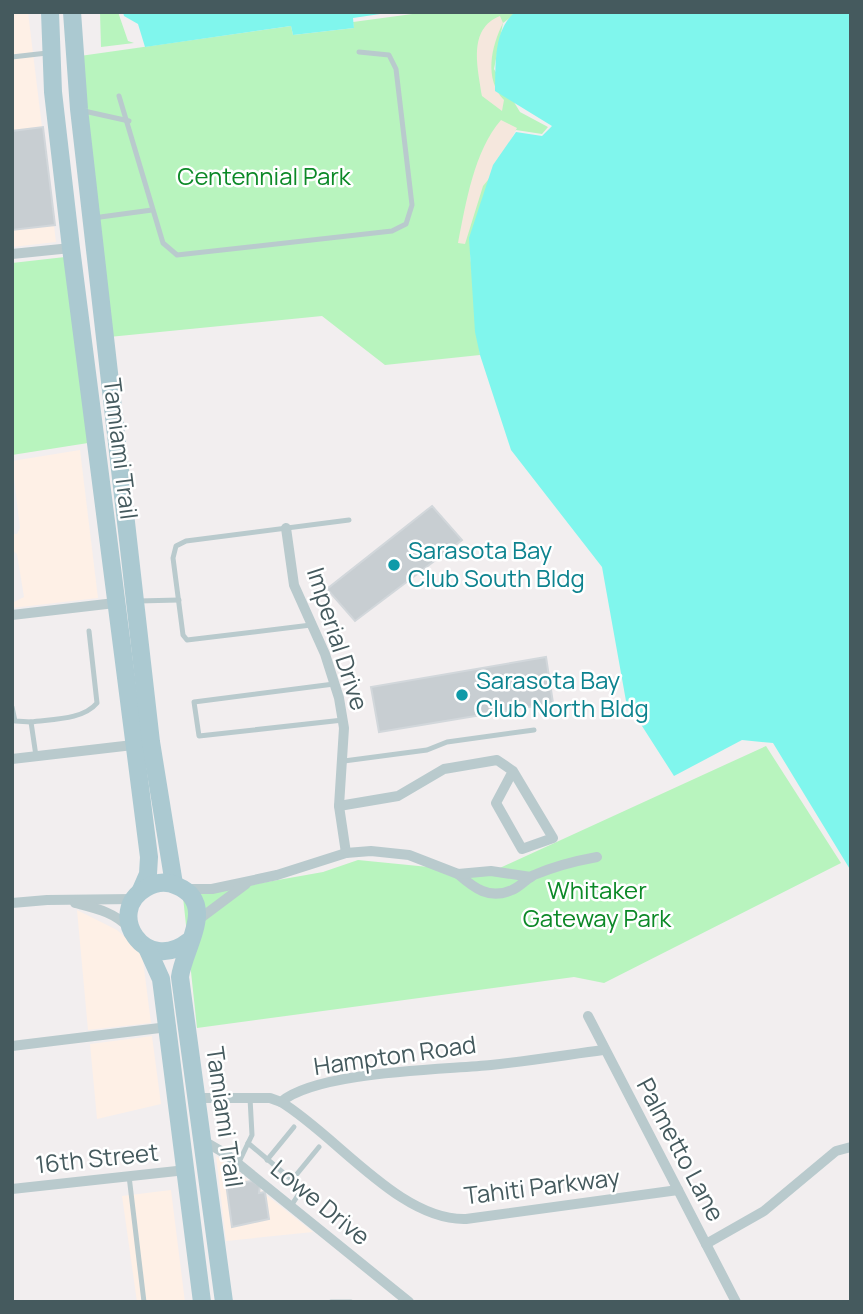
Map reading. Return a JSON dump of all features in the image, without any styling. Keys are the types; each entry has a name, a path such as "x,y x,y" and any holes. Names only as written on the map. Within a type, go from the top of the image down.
{"main road":[{"name":"Tamiami Trail","path":"50,12 51,73 71,248 149,857 148,874 129,921 132,932 147,948 161,979 202,1302"},
{"name":"Tamiami Trail","path":"72,12 79,110 151,742 179,887 192,898 198,920 189,941 180,976 224,1302"},
{"path":"51,73 66,117 78,196 93,218"},
{"path":"71,248 80,248 84,254 100,390 114,423"},
{"path":"138,895 151,885 179,887"},
{"path":"147,948 169,952 189,941"},
{"path":"168,1027 177,1038 183,1085 186,1092 196,1098"},
{"path":"188,1191 206,1250 212,1292 218,1302"}],"street":[{"path":"12,254 71,248"},
{"name":"Imperial Drive","path":"286,528 294,585 334,684 343,720 344,761 339,806 346,853"},
{"path":"12,615 115,603"},
{"path":"12,758 133,745"},
{"path":"339,806 398,796 444,769 497,760 513,771 553,838 522,849 496,803 513,771"},
{"path":"179,887 212,889 252,881 346,853 399,853 458,874 485,894 511,891 531,877 566,863 597,857"},
{"path":"458,874 491,871 531,877"},
{"path":"198,920 252,881"},
{"path":"12,903 138,895"},
{"path":"62,900 105,911 122,920 132,932"},
{"name":"Palmetto Lane","path":"588,1016 603,1050 736,1302"},
{"path":"12,1046 168,1027"},
{"name":"Hampton Road","path":"281,1102 289,1095 310,1088 355,1079 603,1050"},
{"path":"196,1098 250,1098 281,1102"},
{"name":"Tahiti Parkway","path":"281,1102 410,1204 442,1218 491,1216 678,1190"},
{"name":"Lowe Drive","path":"202,1140 238,1164 409,1302"},
{"path":"706,1244 764,1211 836,1151 851,1147"},
{"name":"16th Street","path":"12,1189 186,1170"}],"lane":[{"path":"120,96 163,243 177,255 378,233 402,227 412,212 412,193 396,69 390,55 359,52"},
{"path":"12,57 50,53"},
{"path":"79,110 129,121"},
{"path":"93,218 152,210"},
{"path":"312,625 187,640 183,635 173,558 176,545 186,541 349,520"},
{"path":"135,600 179,600"},
{"path":"12,707 15,721 31,723 78,715 97,703 89,631"},
{"path":"334,684 194,702 199,736 343,720"},
{"path":"31,723 36,756"},
{"path":"344,761 427,750 447,742 534,730"},
{"path":"238,1164 252,1135 250,1098"},
{"path":"267,1160 294,1127"},
{"path":"248,1143 302,1189 290,1206"},
{"path":"292,1180 319,1147"},
{"path":"129,1176 144,1302"},
{"path":"331,1302 351,1302"}],"shaded area":[{"path":"12,12 28,12 56,242 12,247"},
{"path":"80,450 98,598 12,608 12,603 24,597 17,554 12,550 12,534 17,534 20,528 12,461"},
{"path":"77,910 117,930 142,952 151,1023 88,1030"},
{"path":"152,1036 161,1104 97,1119 90,1044"},
{"path":"216,1156 222,1160 313,1232 226,1241"},
{"path":"171,1190 185,1302 137,1302 122,1196"}],"green space":[{"path":"100,12 118,12 128,41 134,43 101,47"},
{"name":"Centennial Park","path":"427,12 518,12 503,23 494,69 520,112 548,127 542,134 516,130 507,138 470,253 480,355 385,365 322,316 109,337 80,56 291,26 293,35 354,28 353,22"},
{"path":"65,257 88,443 12,455 12,263"},
{"name":"Whitaker Gateway Park","path":"766,746 841,863 604,983 574,977 197,1028 183,897 323,872 358,860 489,873"}],"sand":[{"path":"500,16 503,23 495,42 491,63 494,82 504,100 502,111 482,96 477,62 477,50 483,30"},
{"path":"501,120 517,128 492,175 483,186 465,244 458,243 478,162"}],"water":[{"path":"123,12 394,12 353,18 354,28 293,35 291,26 145,47 138,24 124,16"},
{"path":"515,12 851,12 851,871 773,743 742,740 674,776 626,701 602,567 511,450 475,332 469,238 493,165 516,132 542,136 552,126 495,91 499,38"}],"building":[{"path":"43,127 55,225 12,230 12,131"},
{"name":"Sarasota Bay Club South Bldg","path":"432,506 462,540 355,621 327,589"},
{"name":"Sarasota Bay Club North Bldg","path":"546,657 553,703 379,732 371,687"},
{"path":"252,1181 260,1186 259,1193 265,1192 269,1219 232,1227 226,1183 232,1182 233,1187 236,1183"}],"place":[{"name":"Sarasota Bay Club South Bldg","path":"394,565"},
{"name":"Sarasota Bay Club North Bldg","path":"462,695"}]}
